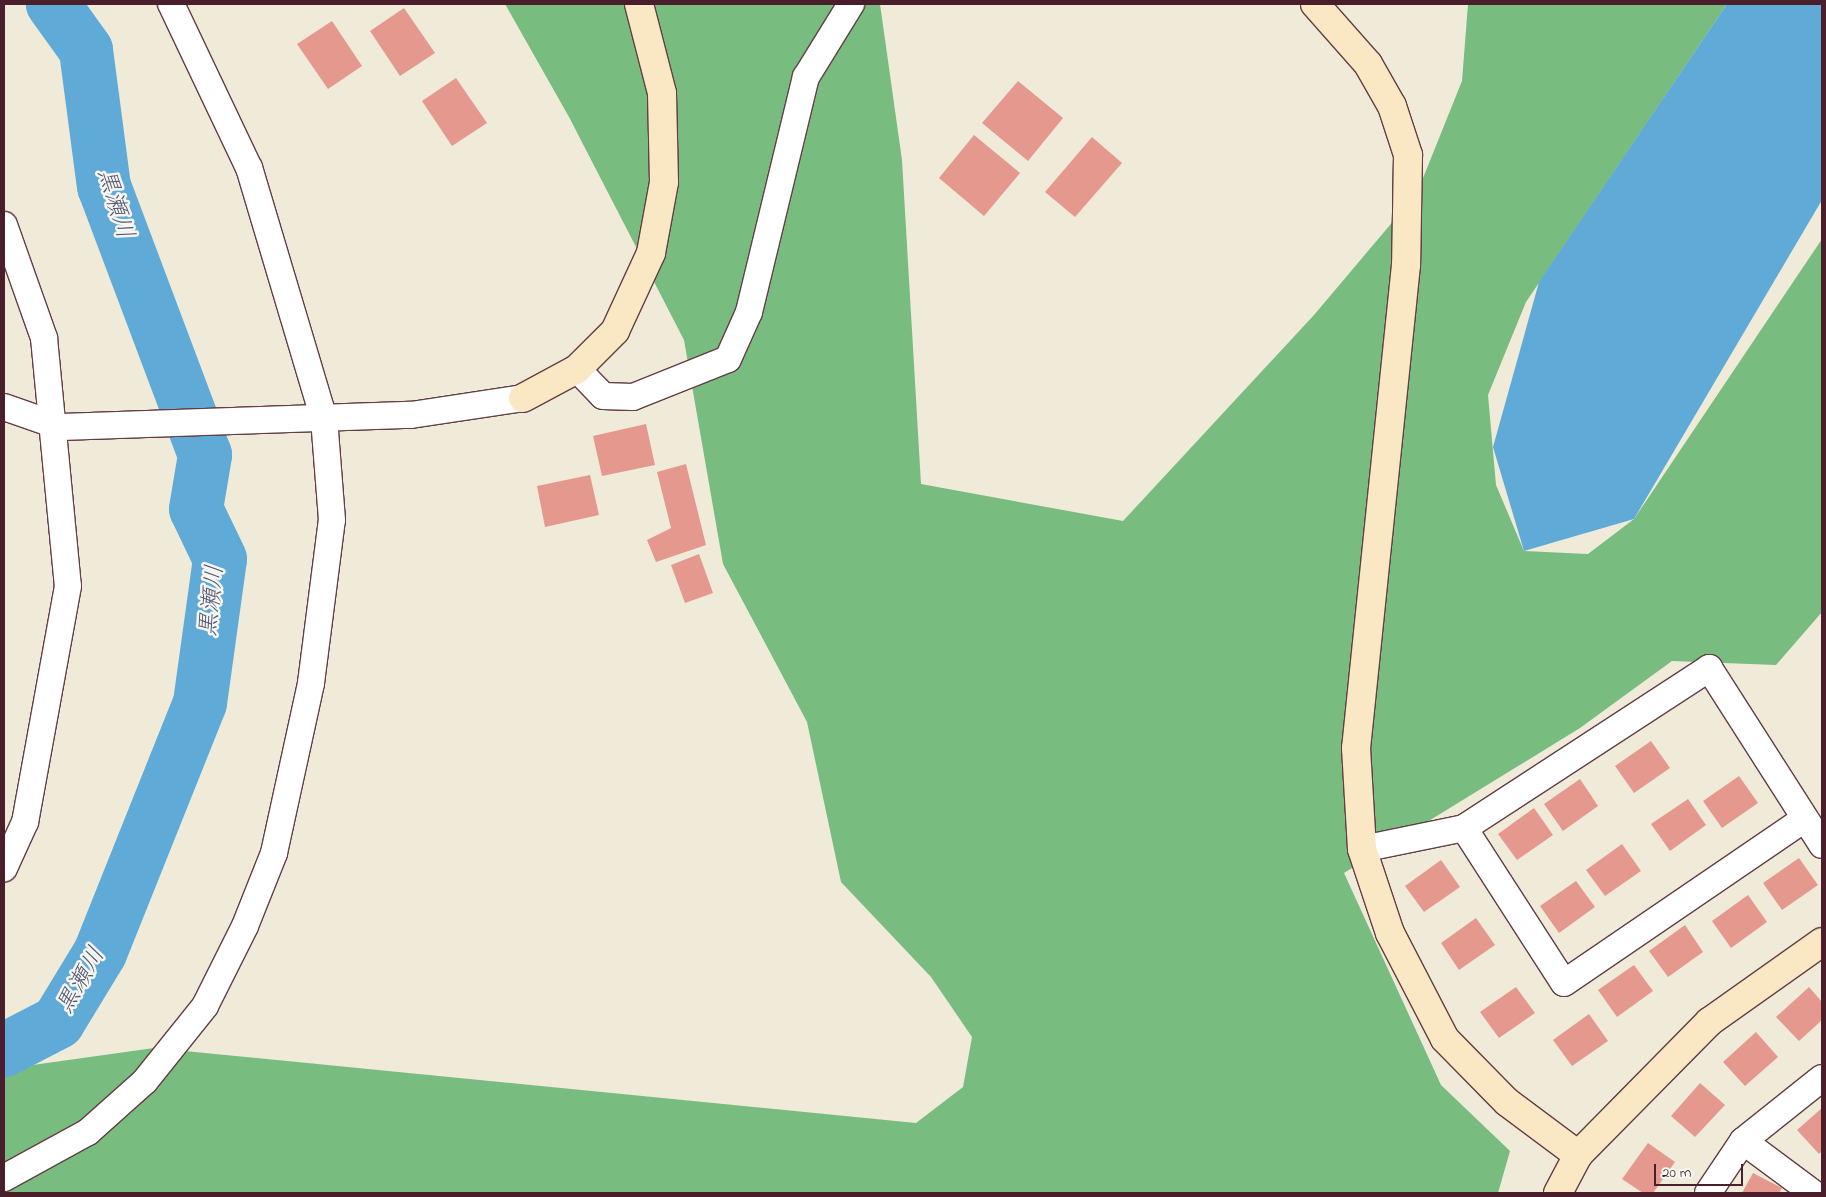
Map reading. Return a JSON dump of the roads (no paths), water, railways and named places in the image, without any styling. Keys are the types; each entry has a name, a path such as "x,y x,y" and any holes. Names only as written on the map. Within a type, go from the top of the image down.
{"street":[{"path":"4,1178 88,1132 145,1080 205,1006 245,926 274,852 311,683 332,520 315,420 249,168 171,4"},
{"path":"4,407 58,427 315,420 411,415 523,398 577,369 615,331 651,253 664,182 662,93 638,4"},
{"path":"577,369 603,396 633,397 728,359 749,312 806,77 851,4"},
{"path":"1315,4 1368,64 1392,106 1408,155 1406,265 1356,748 1362,849 1390,933 1445,1039 1507,1102 1578,1155"},
{"path":"4,225 44,338 58,427 68,586 25,822 4,868"},
{"path":"1362,849 1464,828 1709,668 1822,846"},
{"path":"1464,828 1564,983 1804,819"},
{"path":"1558,1193 1578,1155 1709,1022 1822,942"},
{"path":"1708,1193 1743,1141 1822,1078"},
{"path":"1743,1141 1813,1193"}],"water":[{"path":"1727,4 1822,4 1822,200 1634,519 1524,551 1493,447 1539,282"}],"waterway":[{"name":"黒瀬川","path":"4,1050 58,1022 100,953 200,703 220,559 196,509 205,455 104,187 86,50 53,4"}]}
